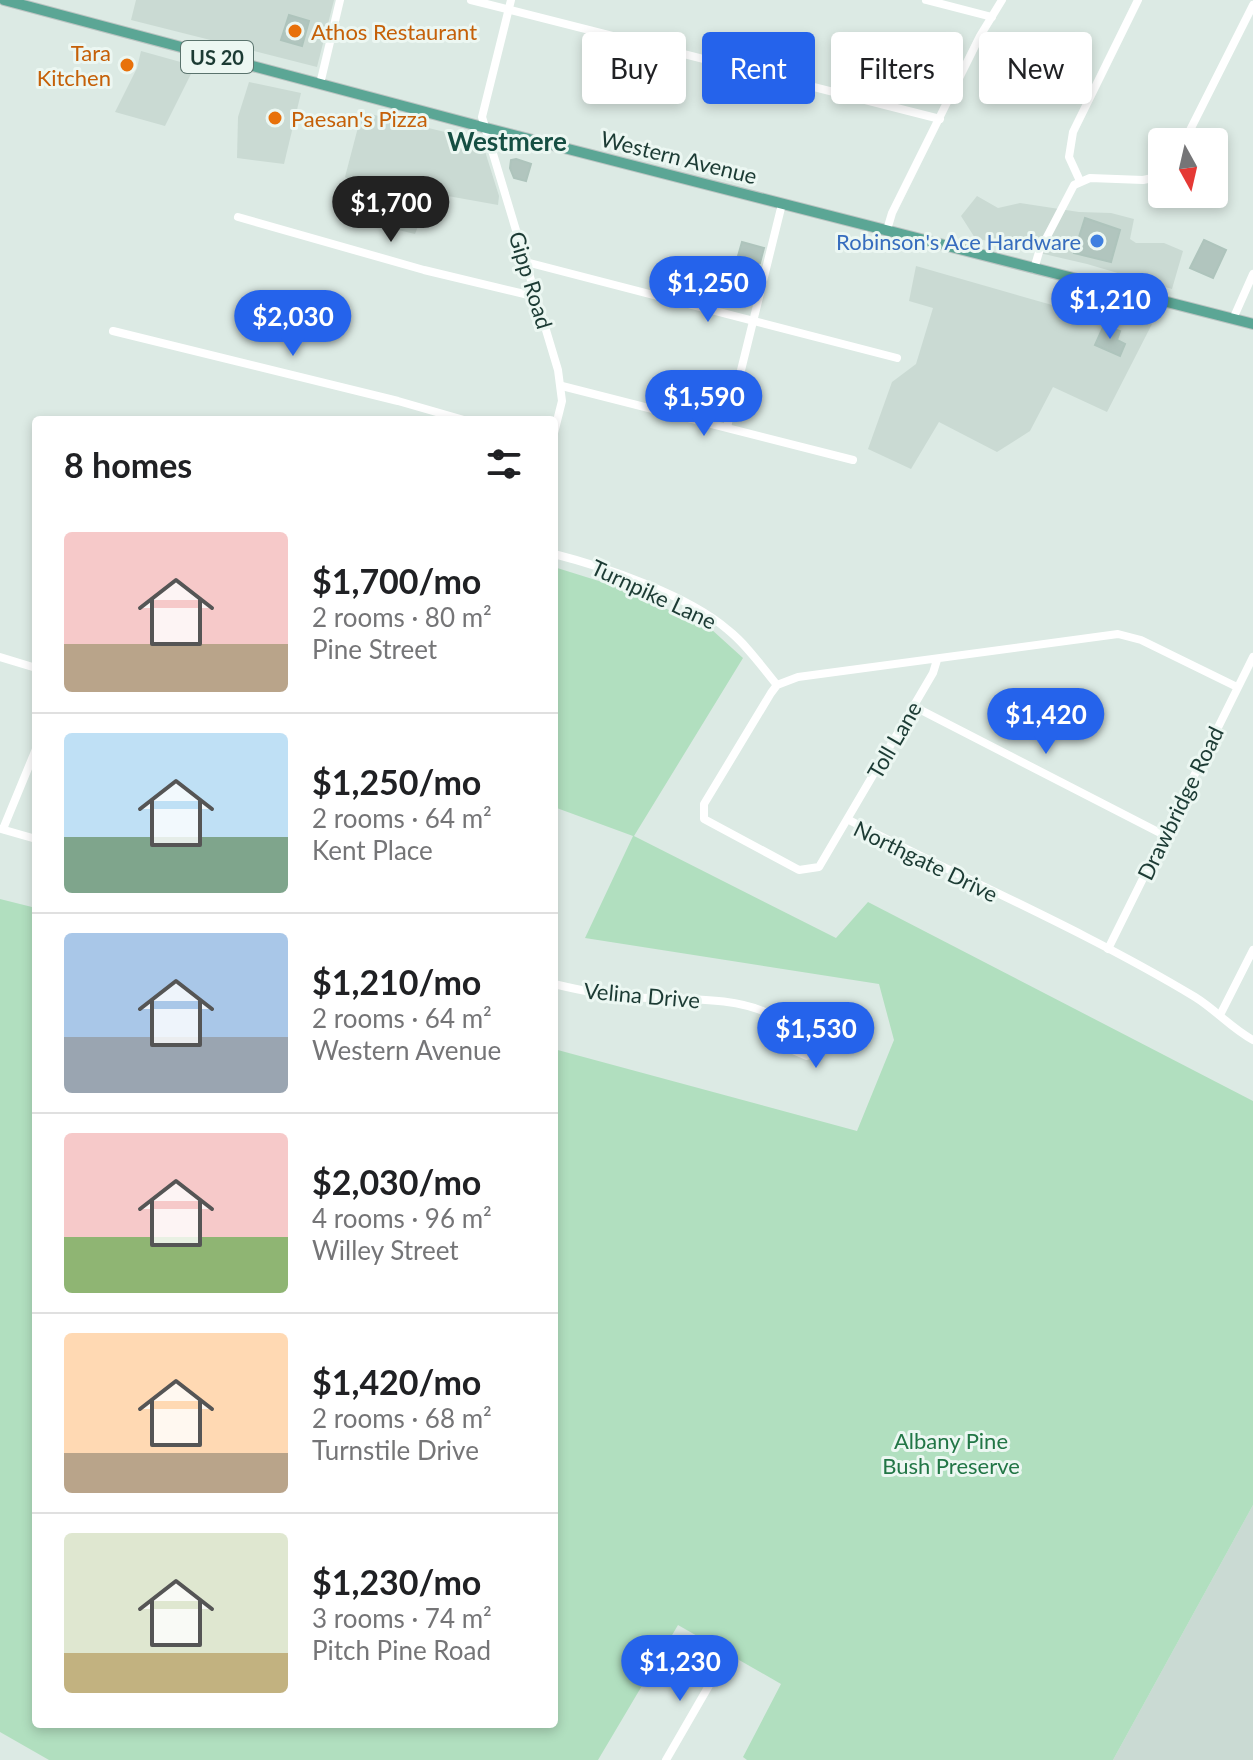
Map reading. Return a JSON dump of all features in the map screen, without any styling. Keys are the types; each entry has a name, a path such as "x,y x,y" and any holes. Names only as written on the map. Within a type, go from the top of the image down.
{"main road":[{"name":"Western Avenue","path":"4,0 486,128 1253,324"}],"street":[{"path":"320,84 340,0"},
{"path":"471,0 510,5 940,119"},
{"path":"926,0 992,17"},
{"path":"887,230 892,213 980,36 1002,0"},
{"path":"1080,181 1069,157 1073,132 1138,0"},
{"name":"Gipp Road","path":"510,5 484,102 486,128 562,386 557,416"},
{"path":"1191,128 1253,5"},
{"path":"1034,269 1067,194 1080,181 1099,178 1148,179"},
{"path":"727,427 782,204"},
{"path":"238,217 424,270 537,297"},
{"path":"526,262 897,358"},
{"path":"1233,319 1253,274"},
{"path":"113,331 450,416"},
{"path":"562,386 853,460"},
{"name":"Turnpike Lane","path":"558,555 603,568 710,617 736,637 777,685"},
{"path":"777,685 813,674 1118,634 1141,640 1237,687"},
{"path":"0,657 32,667"},
{"name":"Drawbridge Road","path":"1108,949 1253,657"},
{"name":"Toll Lane","path":"849,820 933,673 937,660"},
{"name":"Northgate Drive","path":"777,685 704,804 704,819 713,827 806,871 824,863 849,820 1108,949 1197,998 1232,1028 1253,1040"},
{"path":"913,706 1164,835"},
{"path":"32,758 2,829 32,838"},
{"path":"1220,1015 1253,950"},
{"name":"Velina Drive","path":"558,985 609,995 720,1002 756,1008 776,1018 788,1043 799,1054 815,1054 828,1042 829,1028 819,1018 791,1014 776,1018"},
{"path":"666,1760 722,1663"}],"shaded area":[{"path":"136,0 334,0 317,67 131,20"},
{"path":"141,51 195,66 165,126 115,112 137,68"},
{"path":"249,82 301,93 284,164 237,158 238,117"},
{"path":"362,112 474,139 483,145 499,196 498,205 431,193 415,234 352,219 356,186 345,177"},
{"path":"977,196 998,208 1020,203 1079,212 1111,213 1134,219 1130,239 1136,243 1164,243 1183,251 1172,289 1087,264 975,238 961,216"},
{"path":"916,266 1052,305 1117,314 1152,324 1107,412 1053,387 1030,431 997,452 939,422 911,469 868,449 892,382 916,364 933,308 909,301"},
{"path":"1253,1505 1253,1760 1113,1760"}],"green space":[{"name":"Albany Pine Bush Preserve","path":"558,568 618,587 711,629 743,658 634,836 836,938 868,902 1253,1101 1253,1505 1113,1760 747,1760 743,1757 781,1684 678,1625 598,1760 49,1760 0,1732 0,899 32,907 32,1728 558,1728 558,1050 857,1131 894,1040 879,984 585,938 633,836 558,808"}],"building":[{"name":"Athos Restaurant","path":"289,15 309,21 302,46 281,40"},
{"path":"511,160 531,164 526,181 514,178 510,168"},
{"name":"Robinson's Ace Hardware","path":"1085,218 1120,230 1111,262 1074,253"},
{"path":"1204,240 1226,250 1213,278 1190,268"},
{"path":"742,242 764,248 760,263 738,256"},
{"path":"1104,325 1120,331 1117,340 1125,344 1120,356 1095,345"}],"place":[{"name":"Athos Restaurant","path":"295,31"},
{"name":"Tara Kitchen","path":"127,65"},
{"name":"Paesan's Pizza","path":"275,118"},
{"name":"Robinson's Ace Hardware","path":"1097,241"}],"district":[{"name":"Westmere","path":"507,141"}]}
